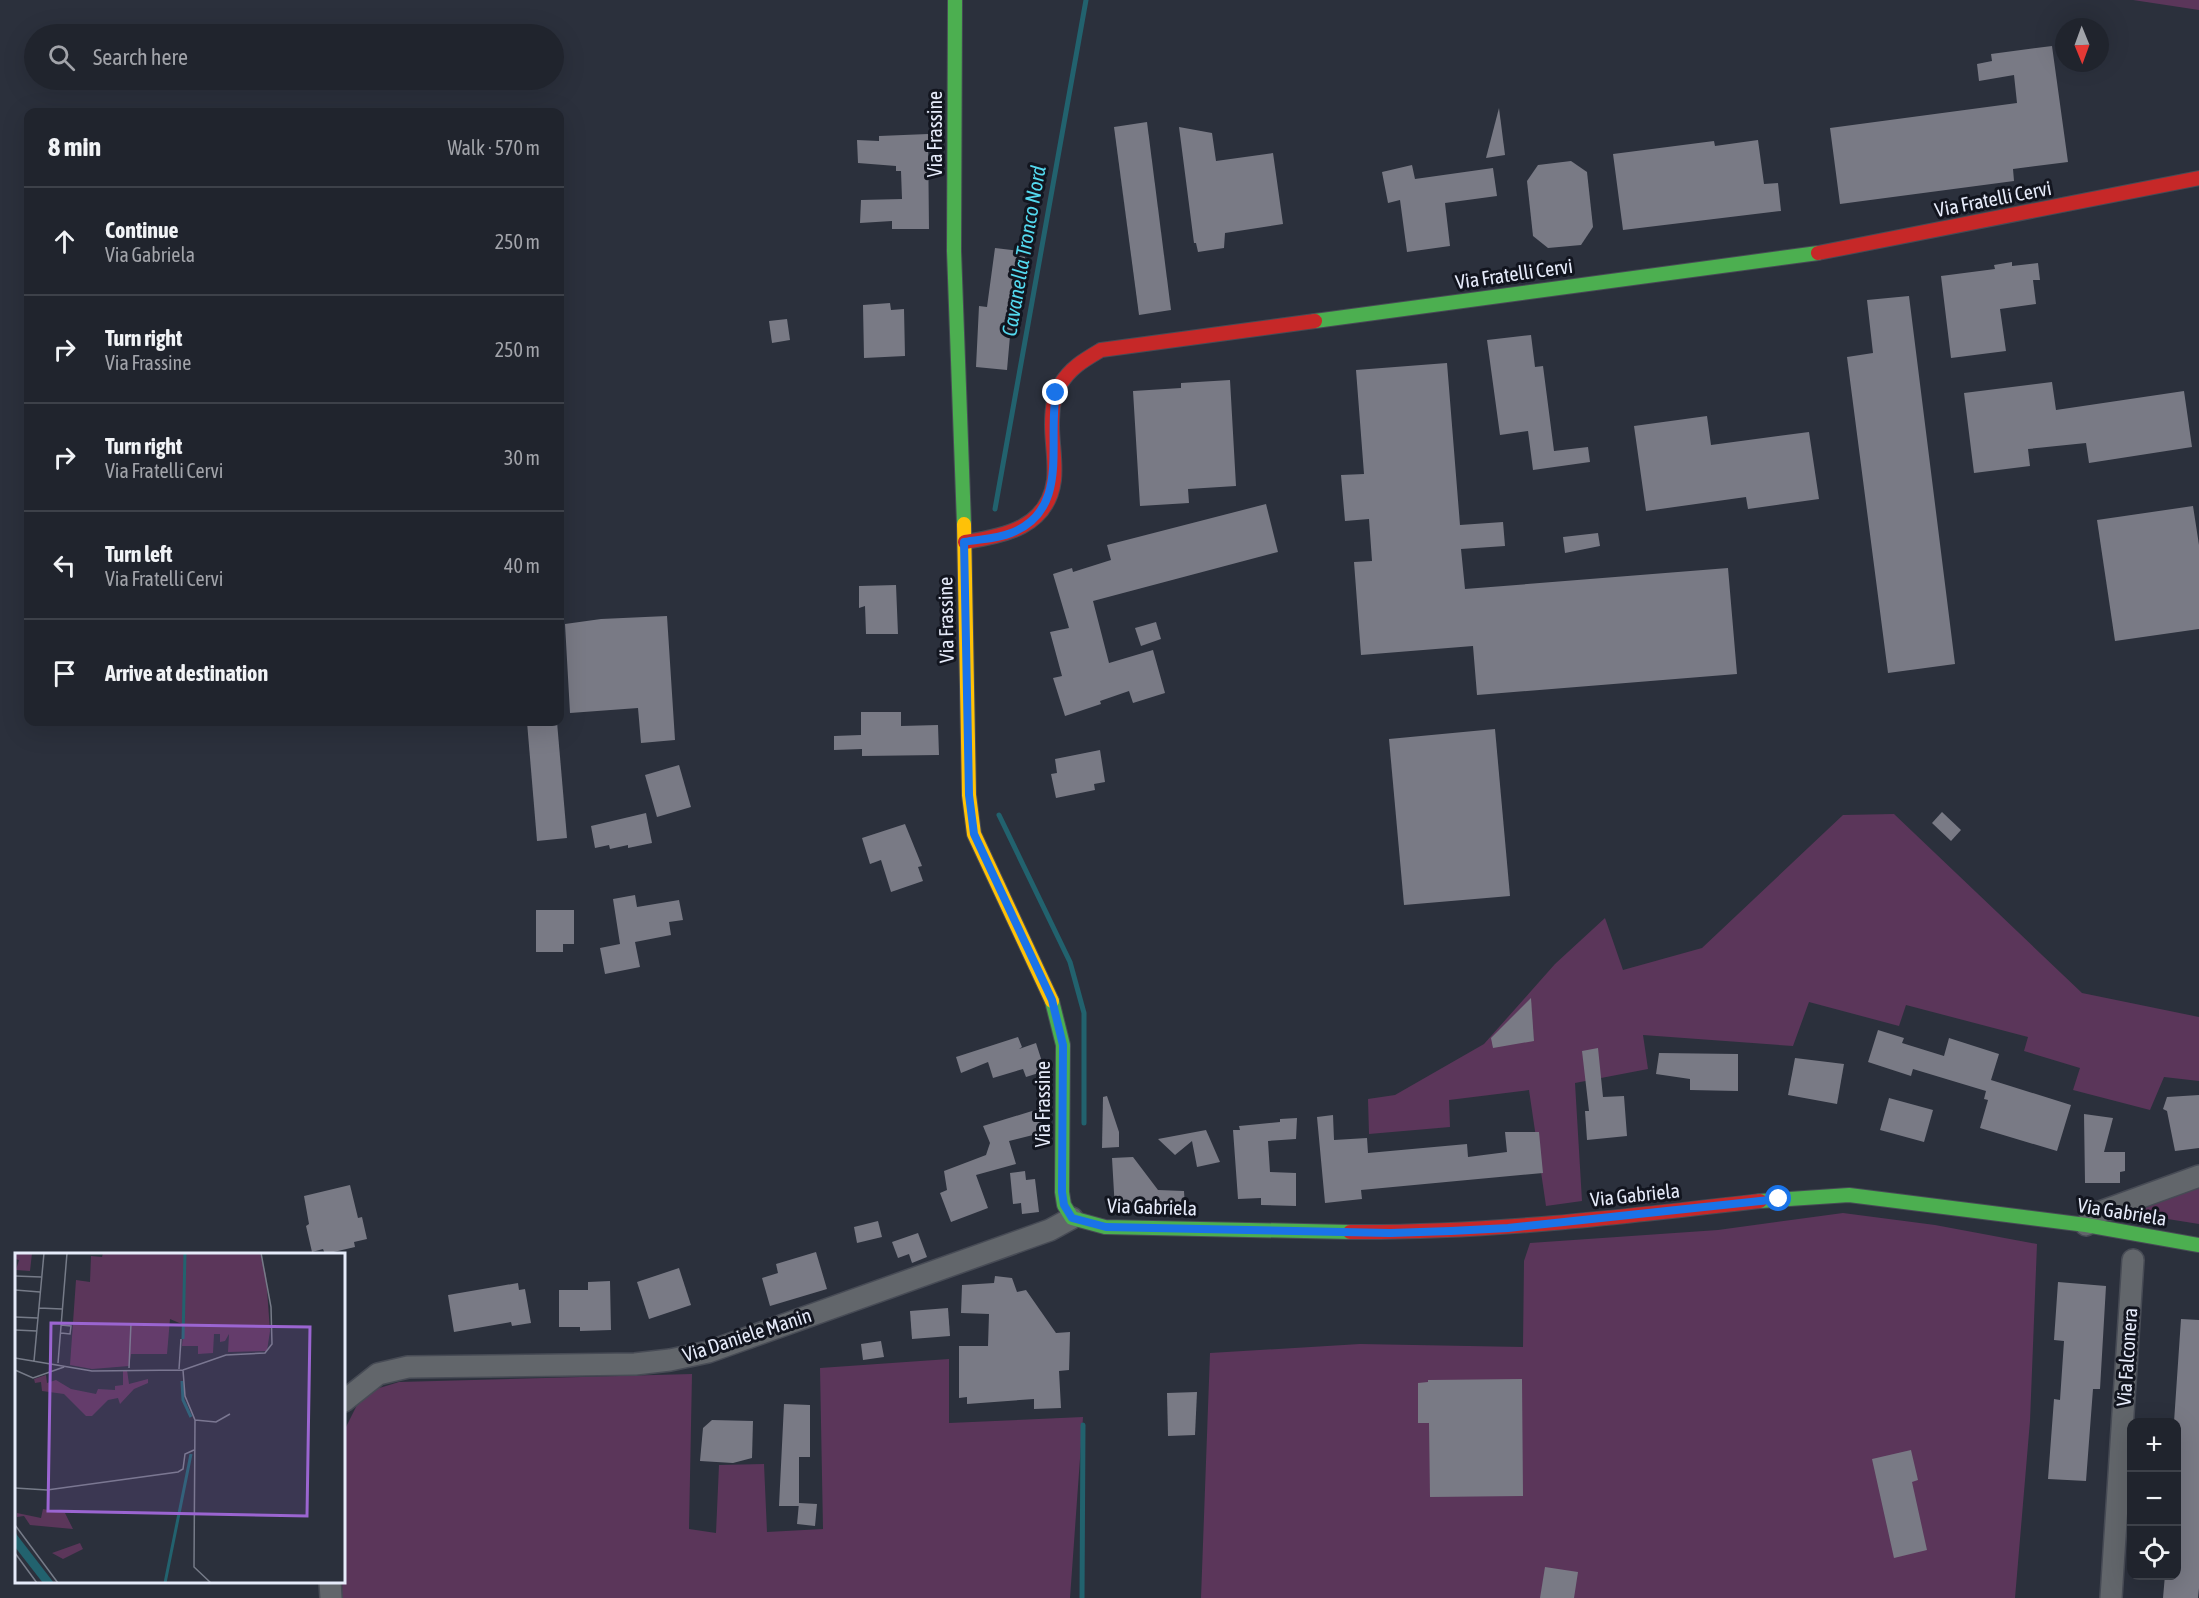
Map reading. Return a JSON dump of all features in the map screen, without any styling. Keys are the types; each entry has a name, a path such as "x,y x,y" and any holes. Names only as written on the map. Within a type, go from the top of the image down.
{"street":[{"name":"Via Frassine","path":"955,0 954,251 964,542 969,795 974,834 1052,1000 1063,1045 1062,1192 1064,1205 1072,1218"},
{"name":"Via Fratelli Cervi","path":"964,542 1010,534 1034,521 1044,509 1050,497 1053,476 1052,416 1060,380 1082,358 1101,350 1823,252 2199,178"},
{"path":"2086,1225 2097,1213 2199,1176"},
{"name":"Via Gabriela","path":"1072,1218 1106,1227 1390,1233 1508,1228 1804,1196 1849,1195 2086,1225 2199,1245"},
{"name":"Via Daniele Manin","path":"345,1400 378,1374 408,1367 636,1364 708,1352 1050,1230 1072,1218"},
{"name":"Via Falconera","path":"2111,1598 2133,1260"},
{"path":"330,1583 331,1598"}],"shaded area":[{"path":"2133,0 2199,0 2199,10"},
{"path":"1894,814 2082,993 2199,1017 2199,1081 2164,1077 2150,1110 2073,1090 2080,1068 2024,1051 2028,1037 1906,1005 1899,1026 1809,1002 1793,1046 1643,1035 1648,1069 1575,1083 1582,1201 1546,1206 1529,1090 1449,1100 1450,1127 1369,1134 1368,1099 1395,1095 1484,1044 1555,964 1605,918 1623,970 1702,948 1843,815"},
{"path":"2199,1188 2199,1224 2130,1213"},
{"path":"1843,1213 1935,1225 2037,1244 2030,1421 2015,1598 1201,1598 1210,1353 1360,1344 1523,1347 1524,1261 1530,1243 1718,1230"},
{"path":"949,1359 949,1423 1083,1417 1070,1598 342,1598 342,1583 345,1583 345,1429 363,1393 399,1382 692,1374 689,1529 716,1533 719,1465 764,1464 767,1532 823,1529 820,1368"}],"building":[{"path":"2052,46 2068,162 2013,169 2014,181 1840,204 1830,128 2017,103 2014,75 1979,81 1977,64 1992,61 1991,54"},
{"path":"1499,108 1505,155 1486,158"},
{"path":"1147,122 1171,310 1139,315 1114,127"},
{"path":"1179,127 1212,133 1216,161 1273,153 1283,224 1225,233 1224,248 1198,252 1196,243 1194,243"},
{"path":"928,134 929,229 892,229 892,221 860,223 861,200 902,199 901,171 896,171 896,166 858,163 857,140 879,141 879,136"},
{"path":"1758,140 1764,184 1778,183 1781,211 1623,230 1613,154 1714,141 1715,146"},
{"path":"1571,161 1587,172 1593,227 1581,245 1548,248 1533,236 1527,181 1538,165"},
{"path":"1412,165 1415,179 1493,168 1497,196 1445,203 1450,246 1407,252 1400,200 1388,203 1382,172"},
{"path":"995,248 1020,251 1019,256 1025,257 1021,286 1016,285 1013,336 1010,336 1007,370 976,367 979,306 987,307"},
{"path":"2012,262 2012,266 2038,263 2040,280 2033,280 2036,304 2000,309 2006,351 1951,358 1941,276 1995,269 1994,265"},
{"path":"1909,296 1955,664 1888,673 1847,357 1873,353 1867,300"},
{"path":"890,303 891,310 904,309 905,356 864,358 863,305"},
{"path":"787,319 790,340 772,343 769,321"},
{"path":"1531,335 1535,367 1543,366 1554,451 1588,447 1590,462 1533,470 1528,431 1500,435 1487,340"},
{"path":"1447,363 1460,525 1503,522 1505,546 1461,549 1465,589 1728,568 1737,674 1477,695 1473,646 1361,655 1354,562 1372,561 1369,519 1345,521 1341,475 1364,474 1356,370"},
{"path":"1230,380 1236,486 1188,489 1189,503 1140,506 1133,391 1181,388 1181,383"},
{"path":"2052,382 2056,410 2184,391 2192,447 2089,463 2086,443 2028,449 2030,466 1974,473 1964,393"},
{"path":"1707,416 1711,445 1809,432 1819,499 1748,509 1746,497 1646,511 1634,426"},
{"path":"1266,504 1278,552 1093,601 1109,663 1153,650 1165,693 1133,703 1129,691 1100,701 1101,704 1065,716 1053,678 1062,676 1050,632 1069,628 1053,574 1072,568 1073,572 1111,560 1107,545"},
{"path":"2193,506 2199,545 2199,629 2115,641 2097,520"},
{"path":"1598,533 1600,546 1565,553 1563,537"},
{"path":"896,585 898,634 866,634 865,606 859,608 859,586"},
{"path":"667,616 675,740 641,743 638,708 570,713 565,624 601,619"},
{"path":"1156,622 1161,639 1141,646 1135,628"},
{"path":"861,712 901,712 901,726 938,725 939,755 862,756 862,749 834,750 834,736 861,735"},
{"path":"527,726 557,726 567,838 537,841"},
{"path":"1495,729 1510,896 1404,905 1389,739"},
{"path":"1100,750 1105,782 1094,784 1095,790 1056,798 1051,774 1057,773 1055,759"},
{"path":"679,765 691,807 657,817 645,775"},
{"path":"1942,812 1961,830 1951,841 1932,823"},
{"path":"646,813 652,843 628,848 628,845 610,849 609,845 595,848 591,826"},
{"path":"905,824 922,866 918,867 923,881 891,892 881,860 870,864 862,838"},
{"path":"635,895 637,907 679,900 683,920 669,922 671,935 635,942 640,967 605,974 600,948 620,944 613,899"},
{"path":"536,910 574,910 574,944 563,944 563,952 536,952"},
{"path":"1531,998 1534,1041 1493,1048 1491,1038"},
{"path":"1878,1030 1904,1038 1902,1043 1944,1056 1949,1038 1999,1054 1991,1080 2071,1105 2057,1151 1980,1128 1988,1100 1984,1099 1986,1091 1913,1069 1911,1076 1868,1062"},
{"path":"1018,1037 1022,1047 1019,1049 1036,1043 1045,1071 1026,1077 1023,1069 993,1078 988,1062 961,1073 956,1057"},
{"path":"1598,1048 1603,1097 1624,1096 1627,1136 1587,1140 1585,1111 1589,1111 1582,1051"},
{"path":"1659,1053 1738,1054 1738,1091 1690,1090 1690,1079 1656,1074"},
{"path":"1795,1058 1844,1064 1837,1104 1788,1095"},
{"path":"2199,1095 2199,1148 2175,1151 2167,1111 2163,1109 2167,1097"},
{"path":"1107,1096 1119,1132 1119,1147 1102,1148 1103,1097"},
{"path":"1889,1098 1933,1110 1924,1142 1880,1130"},
{"path":"1045,1107 1045,1132 1009,1141 1016,1164 976,1175 988,1208 951,1222 940,1193 947,1190 944,1171 986,1155 990,1143 983,1126"},
{"path":"2084,1114 2113,1118 2104,1152 2125,1152 2125,1171 2120,1172 2120,1183 2085,1183"},
{"path":"1333,1115 1334,1140 1367,1138 1368,1153 1467,1144 1468,1157 1507,1152 1505,1132 1539,1132 1543,1173 1361,1190 1362,1199 1325,1203 1317,1117"},
{"path":"1297,1118 1296,1139 1268,1141 1270,1172 1296,1173 1296,1206 1261,1205 1261,1198 1238,1199 1233,1130 1240,1130 1239,1126"},
{"path":"1206,1130 1220,1162 1197,1167 1192,1141 1175,1155 1158,1139"},
{"path":"1133,1157 1158,1190 1184,1191 1185,1208 1115,1210 1112,1158"},
{"path":"1025,1171 1026,1180 1035,1179 1039,1212 1022,1214 1021,1203 1013,1204 1010,1173"},
{"path":"350,1185 358,1218 362,1217 367,1239 354,1242 355,1247 329,1253 325,1253 323,1249 312,1252 306,1226 309,1224 304,1196"},
{"path":"878,1221 882,1237 857,1243 854,1227"},
{"path":"918,1233 927,1257 912,1263 909,1254 898,1258 892,1242"},
{"path":"816,1252 827,1289 770,1306 762,1278 778,1273 776,1264"},
{"path":"679,1268 691,1305 649,1319 637,1282"},
{"path":"995,1276 1012,1278 1017,1292 1026,1290 1056,1333 1070,1332 1069,1370 1059,1371 1061,1408 1034,1409 1034,1399 967,1404 967,1397 959,1398 959,1346 988,1346 989,1314 961,1313 962,1285 994,1283"},
{"path":"610,1281 611,1330 580,1331 580,1327 559,1327 559,1290 588,1290 588,1282"},
{"path":"2058,1282 2106,1286 2100,1389 2093,1389 2086,1481 2048,1479 2054,1399 2060,1400 2064,1341 2054,1340"},
{"path":"518,1283 519,1290 525,1289 531,1323 512,1326 511,1322 454,1332 448,1295"},
{"path":"948,1308 950,1336 912,1339 910,1311"},
{"path":"2181,1319 2199,1320 2198,1598 2163,1598 2165,1580 2181,1580 2181,1418 2174,1418"},
{"path":"881,1341 884,1357 863,1360 861,1344"},
{"path":"1522,1379 1523,1496 1430,1497 1429,1423 1418,1423 1418,1383 1428,1382 1428,1380"},
{"path":"1197,1392 1195,1435 1168,1436 1167,1393"},
{"path":"784,1404 810,1405 810,1457 799,1457 799,1506 779,1506"},
{"path":"712,1420 753,1421 752,1458 733,1463 700,1461 703,1428"},
{"path":"1911,1450 1918,1480 1912,1482 1927,1550 1894,1558 1872,1459"},
{"path":"799,1503 817,1504 815,1526 797,1524"},
{"path":"1545,1567 1578,1572 1574,1598 1540,1598"}],"waterway":[{"name":"Cavanella Tronco Nord","path":"995,509 1086,0"},
{"name":"Cavanella Tronco Nord","path":"999,815 1070,962 1084,1013 1084,1123"},
{"name":"Cavanella Tronco Nord","path":"1082,1598 1083,1425"}],"traffic: fast":[{"path":"955,0 954,251 964,524"},
{"path":"1315,321 1818,253"},
{"path":"1052,1001 1063,1045 1062,1192 1064,1205 1072,1218 1105,1227 1350,1232"},
{"path":"1760,1201 1849,1195 2086,1225 2199,1245"}],"traffic: slow":[{"path":"964,524 969,795 974,834 1052,1001"}],"traffic: jam":[{"path":"1818,253 2199,178"},
{"path":"965,542 1009,532 1034,519 1043,509 1050,496 1054,480 1052,420 1056,394 1068,374 1089,357 1101,350 1315,321"},
{"path":"1350,1232 1504,1227 1760,1201"}],"route":[{"path":"1056,393 1052,416 1053,476 1050,497 1044,509 1034,521 1010,534 964,542 969,795 974,834 1052,1000 1063,1045 1062,1192 1064,1205 1072,1218 1106,1227 1390,1233 1508,1228 1779,1199"}]}
